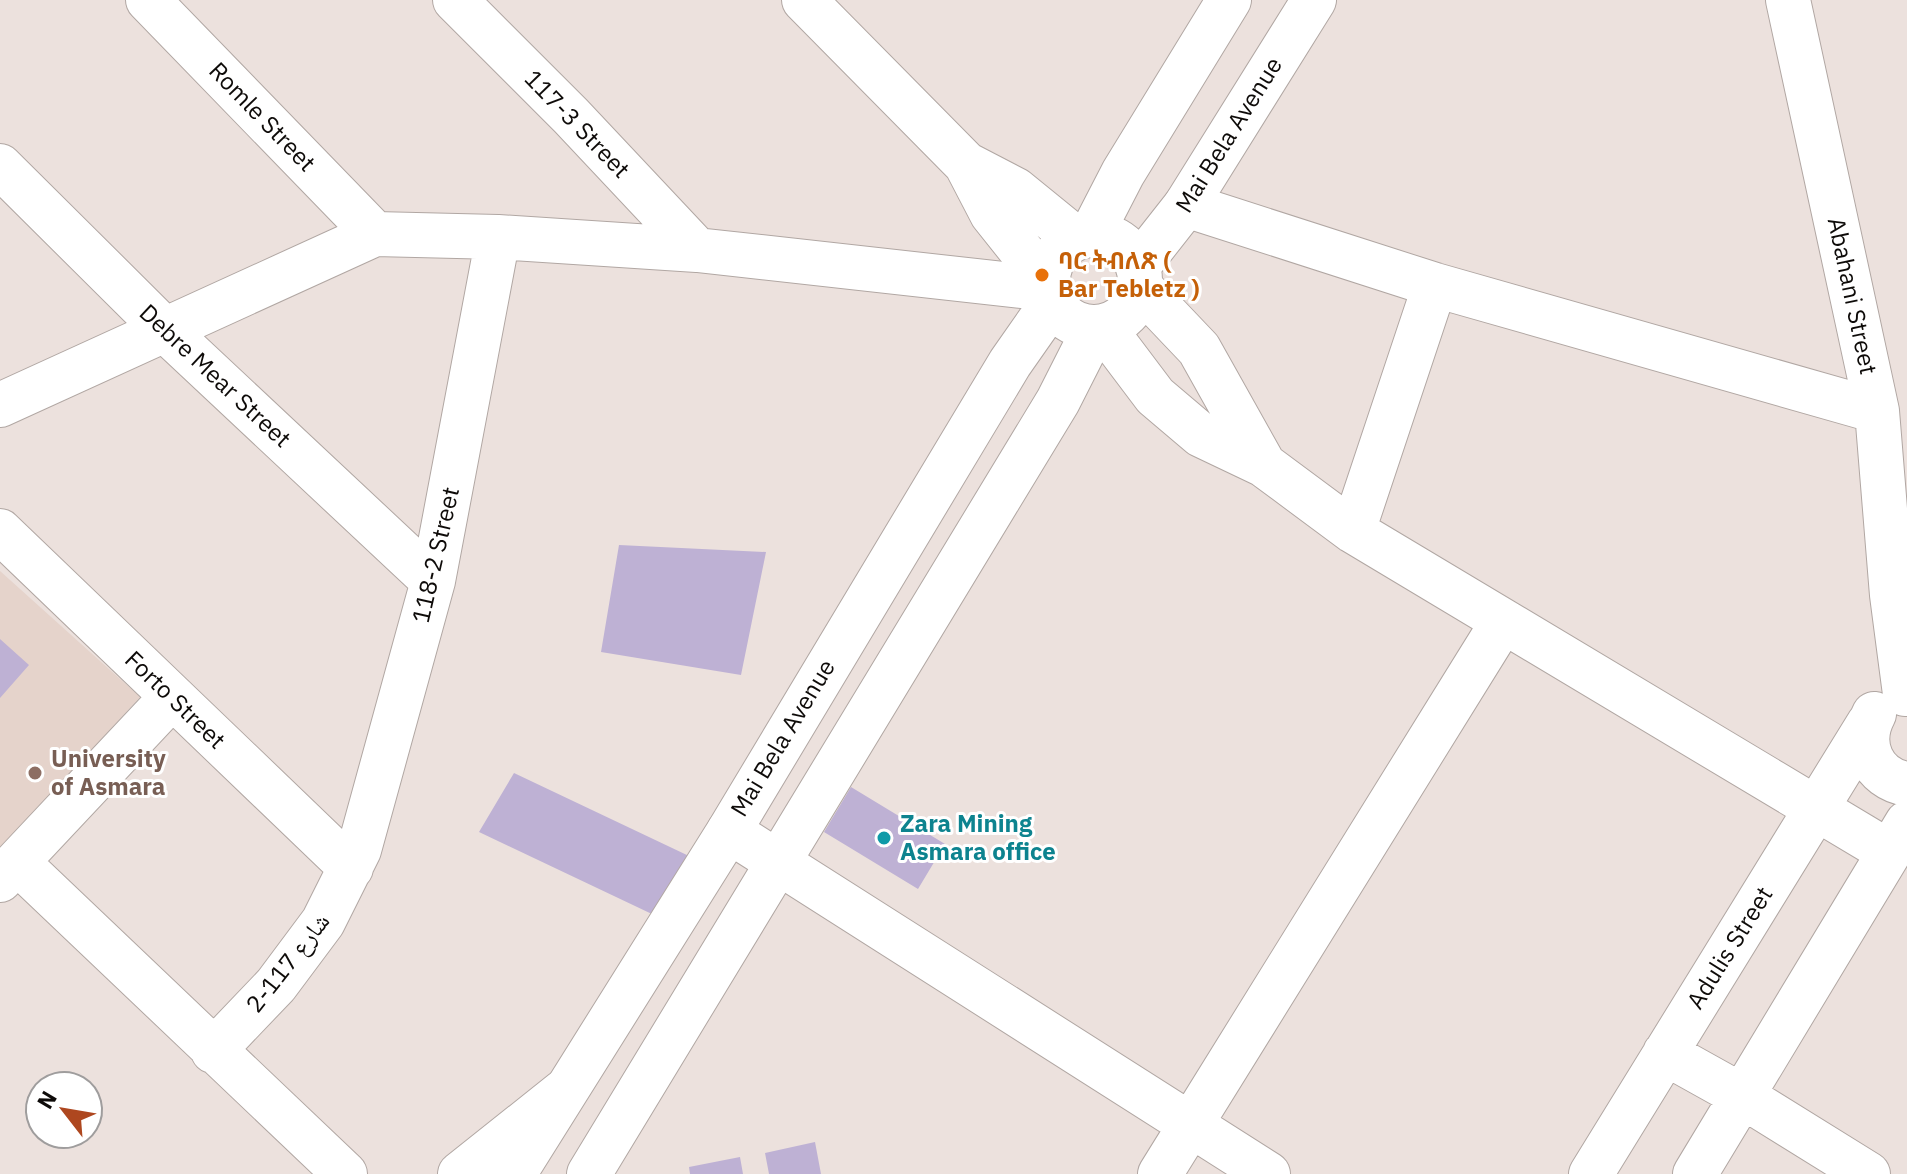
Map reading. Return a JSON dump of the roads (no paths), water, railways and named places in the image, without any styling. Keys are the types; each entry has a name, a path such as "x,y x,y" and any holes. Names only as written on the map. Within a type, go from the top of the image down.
{"main road":[{"name":"Romle Street","path":"148,0 375,234"},
{"name":"117-3 Street","path":"455,0 571,116 697,250"},
{"path":"804,0 966,164 992,214 1070,322 1099,327 1155,396 1201,435 1264,465 1353,531 1816,809 1898,838 1695,1174"},
{"path":"1049,291 1050,264 1060,249 1083,236 1229,0"},
{"name":"Mai Bela Avenue","path":"1139,277 1314,0"},
{"name":"Abahani Street","path":"1788,0 1877,411 1900,599 1906,694"},
{"path":"966,164 1016,190 1083,236 1120,242 1139,277 1199,349 1264,465"},
{"name":"Debre Mear Street","path":"0,166 164,329 433,581"},
{"path":"1186,205 1435,285 1877,411"},
{"path":"0,405 375,234 498,237 697,250 1049,291"},
{"name":"118-2 Street","path":"351,868 433,581 498,237"},
{"path":"589,1174 1058,401 1099,327 1128,313 1139,277"},
{"path":"1353,531 1435,285"},
{"name":"Mai Bela Avenue","path":"514,1174 729,831 1010,363 1049,291"},
{"name":"Forto Street","path":"0,531 351,868"},
{"path":"1160,1174 1502,623"},
{"name":"Adulis Street","path":"1591,1174 1869,723 1883,704 1906,694"},
{"path":"171,698 9,871 213,1051 345,1174"},
{"path":"1869,723 1868,754 1876,768 1888,778 1907,784"},
{"path":"729,831 1268,1174"},
{"name":"شارع 117-2","path":"213,1051 276,985 323,922 351,868"},
{"path":"656,947 708,981"},
{"path":"1665,1053 1744,1097 1868,1174"},
{"path":"460,1174 568,1088"}],"place":[{"name":"ባር ትብለጽ ( Bar Tebletz )","path":"1042,275"},
{"name":"University of Asmara","path":"35,773"},
{"name":"Zara Mining Asmara office","path":"884,838"}]}
